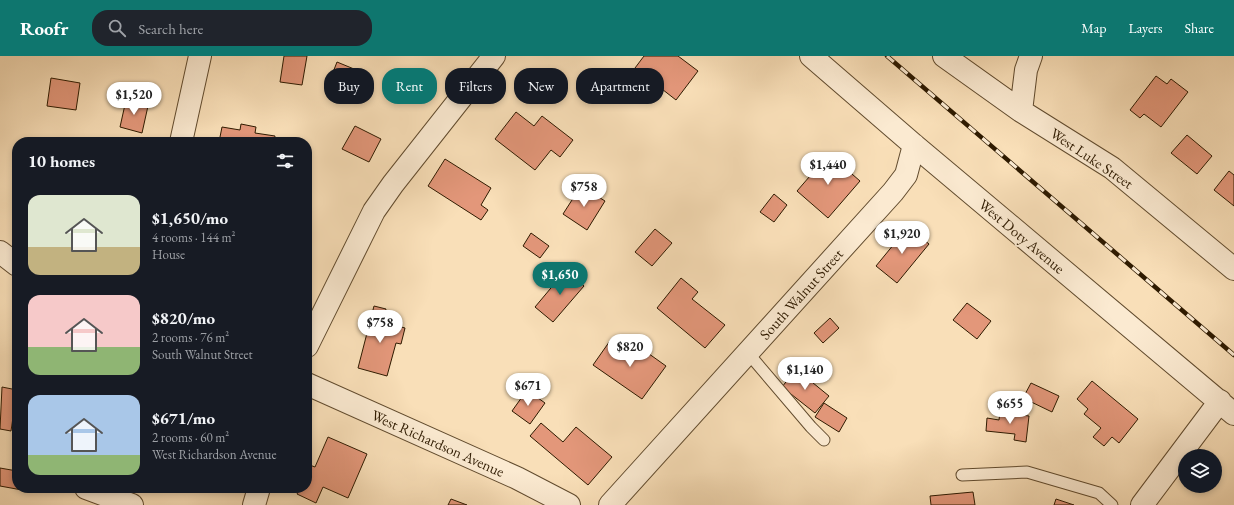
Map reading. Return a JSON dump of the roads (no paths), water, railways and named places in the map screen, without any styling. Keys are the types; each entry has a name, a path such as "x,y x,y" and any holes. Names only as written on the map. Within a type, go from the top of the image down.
{"street":[{"path":"182,137 200,56"},
{"path":"312,336 374,211 392,184 494,56"},
{"name":"West Doty Avenue","path":"811,56 914,145 1227,408"},
{"name":"West Luke Street","path":"944,56 1021,111 1112,168 1234,268"},
{"path":"1021,111 1026,70 1031,56"},
{"name":"South Walnut Street","path":"610,505 893,192 906,175 914,145"},
{"path":"0,252 12,261"},
{"name":"West Richardson Avenue","path":"312,386 517,478 568,505"},
{"path":"1142,505 1227,408"},
{"path":"100,493 132,505"},
{"path":"254,505 258,493"}],"lane":[{"path":"748,353 811,428 824,440"},
{"path":"962,475 1027,472 1099,493 1112,505"}],"railway":[{"path":"887,56 1234,355"}]}
